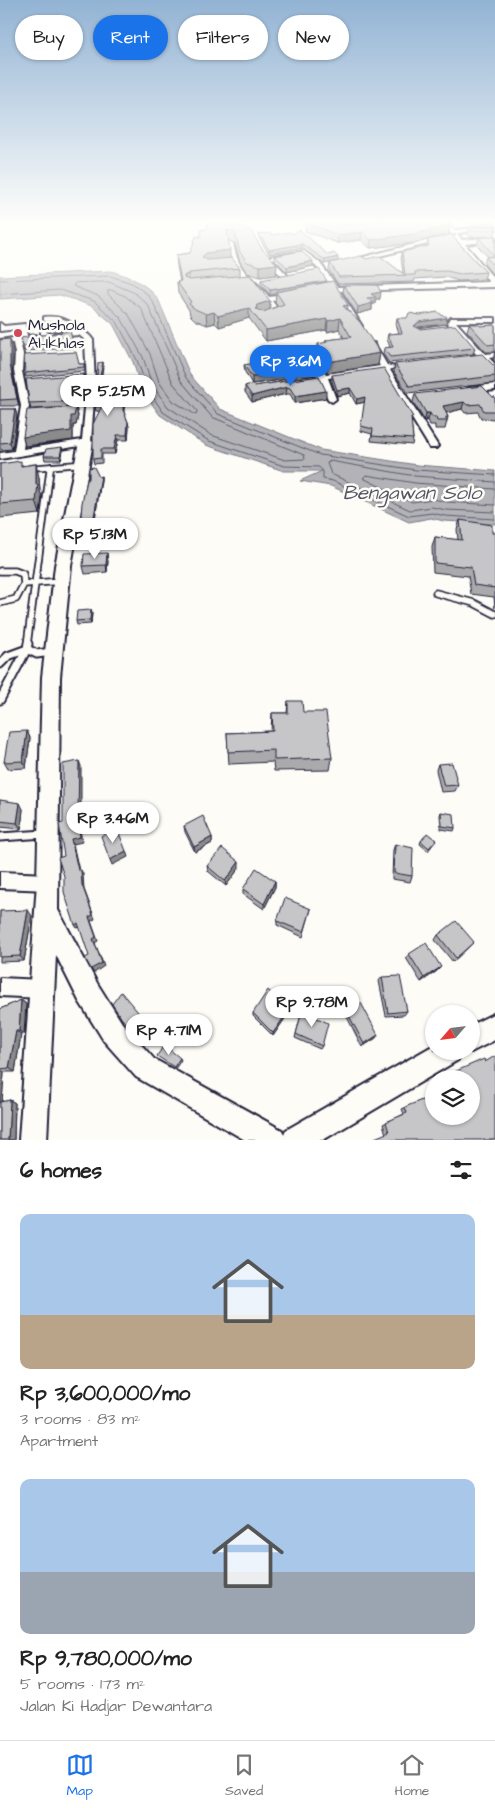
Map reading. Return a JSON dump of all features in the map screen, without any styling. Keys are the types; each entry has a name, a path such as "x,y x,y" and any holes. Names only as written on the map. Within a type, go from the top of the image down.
{"street":[{"path":"242,274 246,280 252,281 278,314 262,319"},
{"path":"322,274 334,288 386,368 408,398 433,446"},
{"path":"487,274 495,284"},
{"path":"243,282 261,280"},
{"path":"324,290 334,288 495,284"},
{"path":"267,300 296,295"},
{"path":"45,336 46,322 62,320 71,324 79,332"},
{"path":"495,320 454,320 451,322 495,369"},
{"path":"0,325 1,328 22,326 20,339 23,356 18,366 24,382 25,412 18,453"},
{"path":"441,328 455,327"},
{"path":"0,342 79,332 88,337 85,351 88,375 84,411 86,442 62,580 51,676 50,834 33,1140"},
{"path":"464,359 495,355"},
{"path":"310,356 323,376 332,399"},
{"path":"292,382 396,366"},
{"path":"465,391 490,390"},
{"path":"0,456 86,442"},
{"path":"0,880 48,882"},
{"path":"46,913 88,992 113,1032 145,1068 272,1140"},
{"path":"0,987 42,989"},
{"path":"480,1034 495,1026"},
{"path":"296,1140 434,1060"}],"lane":[{"path":"26,468 82,464"},
{"path":"0,700 27,649 34,584 51,466"},
{"path":"0,571 15,571 23,574 24,584 20,596 13,601 0,603"},
{"path":"24,584 62,580"},
{"path":"436,593 474,603 495,614"},
{"path":"0,664 8,656 27,649 37,654 53,652"},
{"path":"0,837 50,834"}],"water":[{"name":"Bengawan Solo","path":"120,274 137,281 158,299 190,375 220,409 321,450 417,465 495,471 495,524 444,521 431,518 409,522 331,486 300,481 322,471 284,471 206,445 160,415 142,390 133,362 113,324 92,306 60,295 0,299 0,276"}],"building":[{"path":"180,274 187,274 184,278 189,280 250,275 270,301 257,305 256,309 263,312 284,304 276,292 333,281 348,305 343,306 360,322 380,353 328,362 318,344 327,342 326,340 351,337 340,318 266,330 249,308 218,316 214,312 206,314 195,309 189,304 191,302 177,282 181,281"},
{"path":"292,274 322,274 327,281 270,290 261,280"},
{"path":"337,274 404,274 415,274 415,275 339,277"},
{"path":"344,285 377,285 381,292 371,294 376,297 367,298 373,303 358,307"},
{"path":"438,312 447,318 419,322 414,326 420,329 455,325 475,348 390,357 384,348 393,347 388,334 402,333 397,318 407,318 409,313 420,315"},
{"path":"61,321 62,326 46,328 45,323"},
{"path":"469,324 478,324 480,326 495,325 495,344 488,345"},
{"path":"70,331 73,342 23,346 21,338"},
{"path":"10,339 10,365 17,399 0,400 0,340"},
{"path":"76,352 79,364 84,364 84,367 25,373 24,355"},
{"path":"482,354 495,365 495,376 409,386 395,364"},
{"path":"294,356 296,360 310,357 317,367 252,377 244,365"},
{"path":"103,362 100,376 111,388 116,387 118,392 124,390 123,410 128,422 127,435 117,435 114,449 101,449 101,458 93,459 93,424 102,406 95,407 98,363"},
{"path":"384,368 413,417 411,417 413,439 372,436 373,429 361,426 365,397 357,399 350,388 337,390 332,375"},
{"path":"84,374 82,401 29,403 26,379"},
{"path":"319,376 326,391 295,396 290,388 287,387 252,396 245,386 251,384 254,386"},
{"path":"482,386 495,397 495,411 484,411 480,404 467,405 464,402 443,406 448,417 446,417 446,421 437,421 436,417 426,413 415,394"},
{"path":"76,407 74,416 71,416 71,431 23,437 27,410"},
{"path":"0,409 15,409 10,442 0,443"},
{"path":"62,447 60,456 44,456 46,449"},
{"path":"21,461 21,466 36,464 36,485 38,484 36,501 0,504 0,464"},
{"path":"94,467 99,477 101,476 90,540 79,541 82,503 87,480 89,479 89,468"},
{"path":"460,520 492,525 492,533 495,533 495,588 474,585 471,567 435,563 435,537 462,540"},
{"path":"107,553 106,565 83,566 84,554"},
{"path":"91,610 90,620 76,621 77,611"},
{"path":"288,701 302,701 303,712 326,712 332,758 274,760 274,750 228,752 227,733 273,731 272,713 288,713"},
{"path":"27,731 23,761 4,762 9,732"},
{"path":"79,761 77,817 80,837 71,839 78,870 81,870 82,885 93,915 89,917 96,937 93,939 102,963 91,969 85,958 89,956 78,923 75,925 64,892 64,876 58,858 64,856 59,824 63,823 63,764"},
{"path":"452,763 458,785 444,786 438,764"},
{"path":"0,800 20,803 17,823 0,821"},
{"path":"441,812 454,814 455,828 442,826"},
{"path":"203,816 212,837 194,847 184,826"},
{"path":"117,828 126,851 110,860 101,836"},
{"path":"427,833 436,840 429,848 421,841"},
{"path":"395,844 413,848 412,876 394,873"},
{"path":"222,848 239,862 225,881 207,866"},
{"path":"256,868 275,881 264,904 243,889"},
{"path":"285,898 311,909 304,932 277,921"},
{"path":"28,910 20,956 0,957 0,911"},
{"path":"456,921 474,942 456,958 438,935"},
{"path":"426,943 441,967 424,978 409,954"},
{"path":"400,976 407,1011 388,1013 382,977"},
{"path":"268,990 289,1010 273,1033 253,1013"},
{"path":"121,992 148,1024 138,1037 112,1004"},
{"path":"21,1000 19,1031 16,1031 9,1068 0,1069 0,1009"},
{"path":"361,1003 378,1035 364,1044 347,1012"},
{"path":"302,1011 328,1023 322,1046 296,1034"},
{"path":"164,1045 180,1058 174,1067 157,1056"},
{"path":"495,1056 495,1140 370,1140 389,1132 386,1122 407,1113 405,1107 425,1099 425,1125 480,1125 480,1070 459,1070 484,1059 485,1062"},
{"path":"10,1100 8,1140 0,1140 0,1102"}],"place":[{"name":"Mushola Al-Ikhlas","path":"18,333"}]}
